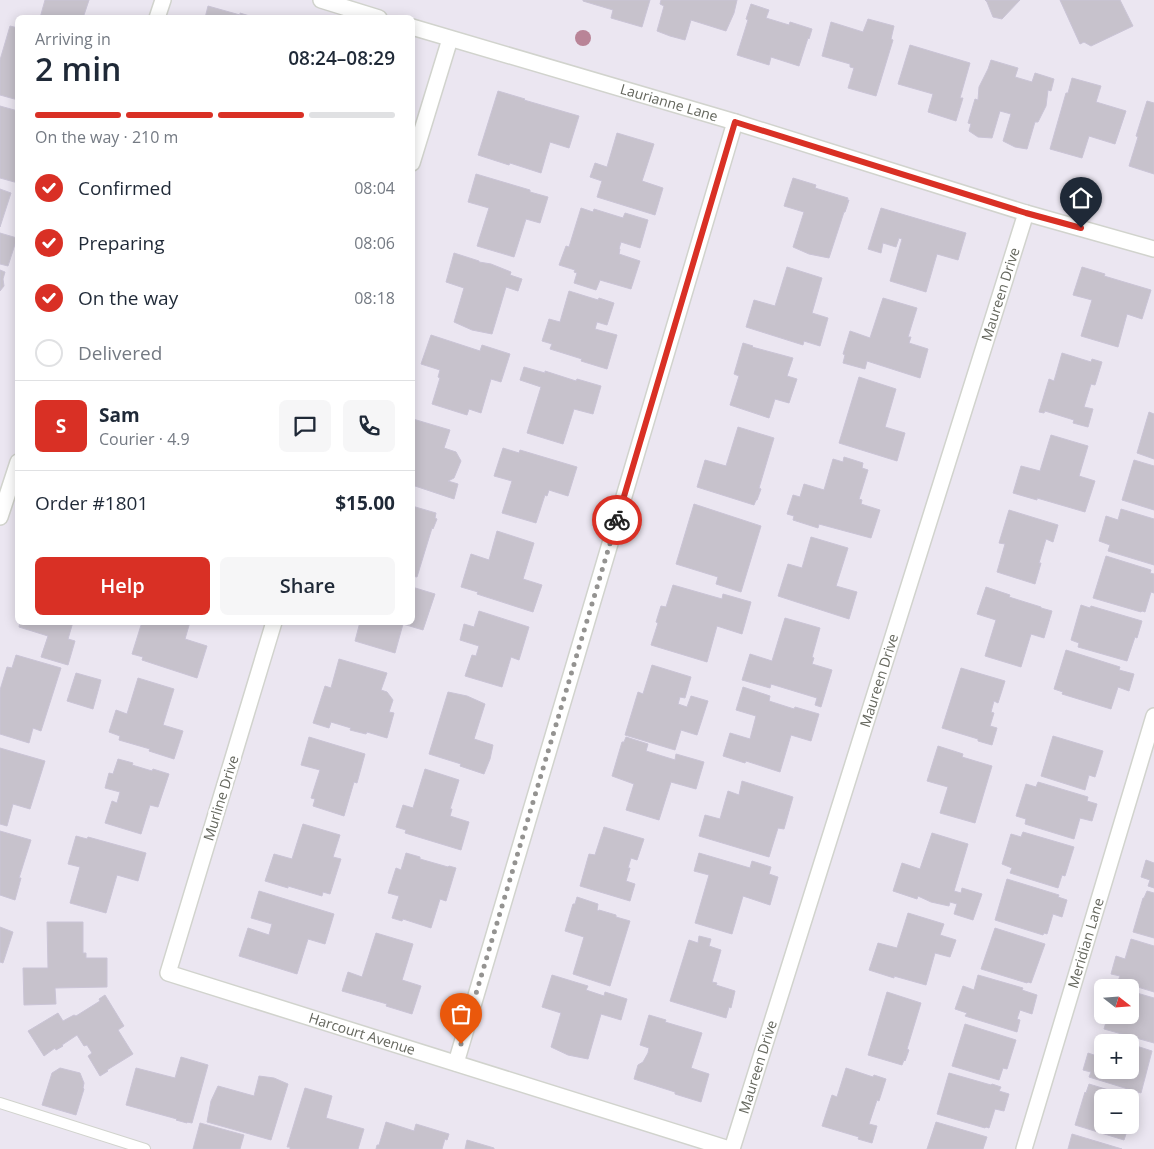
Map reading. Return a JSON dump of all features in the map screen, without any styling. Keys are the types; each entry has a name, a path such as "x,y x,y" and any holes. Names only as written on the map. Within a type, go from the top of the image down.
{"street":[{"path":"158,15 163,0"},
{"path":"321,0 370,15"},
{"name":"Laurianne Lane","path":"415,28 735,122 1026,213 1154,249"},
{"path":"415,153 450,39"},
{"path":"456,1063 735,122"},
{"name":"Maureen Drive","path":"731,1149 1026,213"},
{"path":"0,517 15,471"},
{"name":"Murline Drive","path":"168,973 273,625"},
{"name":"Meridian Lane","path":"1024,1149 1151,738 1154,716"},
{"name":"Harcourt Avenue","path":"168,973 731,1149"}],"lane":[{"path":"0,1103 145,1149"}],"building":[{"path":"45,0 89,0 84,15 41,15"},
{"path":"583,0 650,0 642,27 611,18 613,10"},
{"path":"661,0 737,0 734,13 726,31 691,20 685,40 657,31 664,6 660,4"},
{"path":"985,0 1020,0 1002,19 993,17"},
{"path":"1060,0 1120,0 1133,26 1091,46 1084,42 1080,44"},
{"path":"751,4 769,10 766,18 789,25 790,22 812,29 799,66 771,57 769,65 737,55"},
{"path":"208,6 240,15 206,15"},
{"path":"868,19 894,26 891,39 893,40 876,96 848,88 854,68 850,67 850,64 822,56 831,22 863,32"},
{"path":"10,26 15,27 15,99 0,95 0,60"},
{"path":"910,45 970,63 960,98 963,98 956,121 928,112 933,94 898,84"},
{"path":"991,60 1018,68 1015,77 1032,82 1035,73 1054,79 1051,91 1048,90 1046,106 1038,122 1035,122 1027,149 1015,147 1003,141 1011,114 1000,111 992,138 978,137 969,131 971,124 968,123 975,99 978,100 979,87"},
{"path":"1072,78 1101,86 1096,102 1126,111 1115,144 1089,136 1082,158 1050,149"},
{"path":"498,91 579,116 569,148 550,142 541,173 478,155"},
{"path":"1147,101 1154,103 1154,174 1129,166"},
{"path":"0,106 15,110 15,182 0,178"},
{"path":"617,133 654,144 642,181 663,188 655,215 597,197 602,181 590,177 595,163 607,167"},
{"path":"476,174 548,197 540,223 526,219 514,257 477,246 489,208 468,202"},
{"path":"793,178 816,185 815,188 848,198 847,200 849,200 829,258 809,254 793,247 804,212 784,206"},
{"path":"0,189 11,193 0,227"},
{"path":"581,208 593,212 594,209 623,218 625,213 648,220 640,248 621,242 619,249 619,254 640,261 631,289 600,280 596,290 574,283 577,273 574,272 575,270 559,265 566,246 569,247"},
{"path":"881,208 966,233 958,260 937,254 926,292 890,281 902,239 899,238 896,247 883,243 881,253 868,249"},
{"path":"0,233 15,237 15,244 8,266 0,264"},
{"path":"454,253 479,262 491,264 511,272 510,275 522,279 518,291 506,287 492,334 472,330 454,322 464,288 446,282"},
{"path":"787,267 822,278 812,313 828,318 820,346 804,341 803,345 746,327 754,300 775,306"},
{"path":"1082,267 1105,274 1104,276 1151,290 1142,319 1127,314 1118,347 1081,336 1092,300 1073,295"},
{"path":"0,270 5,272 4,286 0,291"},
{"path":"569,291 614,303 607,325 597,322 595,329 617,335 607,369 550,349 552,344 542,341 549,319 560,322"},
{"path":"883,298 917,308 908,337 911,337 909,343 928,349 920,378 867,361 865,369 843,363 845,355 843,354 850,331 870,338"},
{"path":"431,335 480,351 482,345 510,354 501,382 491,379 481,413 469,409 467,415 432,404 440,378 438,377 440,370 421,364"},
{"path":"743,343 793,358 787,376 797,379 789,403 775,399 769,418 730,405 739,376 734,374"},
{"path":"1062,353 1091,362 1092,359 1102,362 1095,385 1091,384 1084,407 1093,409 1088,427 1073,423 1074,420 1045,411 1044,413 1039,412 1049,379 1054,381"},
{"path":"524,367 601,386 593,414 574,409 563,444 527,433 541,387 520,380"},
{"path":"859,377 896,389 885,427 905,433 897,461 839,443"},
{"path":"1149,412 1154,414 1154,459 1137,453"},
{"path":"415,420 450,430 444,448 456,452 461,461 454,478 448,481 458,484 454,499 415,486"},
{"path":"738,427 774,438 759,488 761,489 754,505 697,487 705,460 726,466"},
{"path":"1051,435 1088,446 1079,476 1095,481 1085,512 1013,493 1021,466 1040,471"},
{"path":"503,448 519,453 520,450 577,467 568,496 549,490 547,496 545,495 536,523 502,513 512,481 494,476"},
{"path":"844,457 863,463 862,468 868,470 859,499 862,500 861,504 880,510 871,538 819,524 818,528 793,520 794,516 787,514 793,495 800,497 804,484 824,490 833,459 843,462"},
{"path":"1134,460 1154,466 1154,510 1122,500"},
{"path":"694,504 761,526 741,592 716,584 718,577 676,564"},
{"path":"415,507 436,513 435,518 437,519 432,528 417,577 415,577"},
{"path":"1121,509 1154,519 1154,565 1108,551 1110,545 1099,541 1106,516 1118,520"},
{"path":"1009,510 1058,525 1053,542 1046,539 1035,584 997,572 1005,544 999,543"},
{"path":"497,531 534,543 523,579 542,585 533,612 461,587 471,554 489,560"},
{"path":"811,537 848,548 836,586 857,592 849,619 778,596 788,564 802,568"},
{"path":"1106,556 1151,570 1150,573 1154,574 1154,593 1151,592 1145,612 1093,598"},
{"path":"673,585 722,599 723,594 751,602 742,634 717,626 707,662 651,645 661,606 666,607"},
{"path":"986,587 1010,595 1009,597 1052,611 1044,638 1031,634 1021,667 985,656 996,620 977,614"},
{"path":"415,588 435,594 423,630 406,625 415,625"},
{"path":"1081,605 1090,608 1091,606 1142,621 1127,661 1078,647 1079,643 1071,640"},
{"path":"479,611 529,627 519,660 511,657 502,687 465,676 472,655 476,656 479,646 460,640 464,624 474,627"},
{"path":"785,618 820,628 812,657 814,658 812,664 832,670 821,707 815,705 817,698 771,684 770,688 742,680 750,654 772,661"},
{"path":"19,625 72,625 68,639 75,641 68,665 41,657 48,636 19,627"},
{"path":"141,625 189,625 185,639 207,646 197,678 142,660 143,657 132,654"},
{"path":"359,625 403,625 395,653 355,641"},
{"path":"1066,650 1120,667 1119,670 1134,674 1129,691 1118,687 1111,709 1062,694 1063,692 1054,689"},
{"path":"16,655 61,668 41,731 33,728 29,743 0,734 0,690 7,667 12,668"},
{"path":"339,659 387,673 381,690 387,692 393,700 389,712 394,713 387,738 367,732 366,734 350,730 351,728 331,722 329,728 313,723 325,686 331,688"},
{"path":"652,665 691,677 685,698 680,697 678,704 687,707 691,696 708,701 697,735 681,730 675,750 625,735 638,692 643,694"},
{"path":"961,668 1005,681 998,703 994,701 991,712 994,713 990,726 997,728 992,745 942,728"},
{"path":"76,673 101,680 93,709 67,701"},
{"path":"138,678 174,689 163,725 183,731 174,759 149,751 150,749 119,740 120,736 109,732 116,710 127,714"},
{"path":"743,687 770,696 769,701 819,714 811,741 791,735 780,772 723,756 730,733 750,739 756,716 736,710"},
{"path":"448,692 467,696 485,704 474,739 493,745 484,774 460,766 461,764 429,754"},
{"path":"1053,736 1103,751 1095,777 1089,775 1085,790 1041,776"},
{"path":"309,737 365,754 357,783 354,782 344,816 313,806 315,799 311,798 320,770 301,765"},
{"path":"626,737 648,744 646,751 675,760 676,754 704,762 696,789 671,782 659,820 626,810 634,784 612,776 622,742 624,742"},
{"path":"938,746 963,754 962,757 992,766 975,823 940,813 948,787 927,781"},
{"path":"0,748 45,761 30,809 13,804 7,826 0,824"},
{"path":"118,759 152,771 153,769 169,774 158,807 150,805 141,834 105,823 112,801 117,803 120,792 105,788 109,773 113,774"},
{"path":"425,769 459,780 450,809 452,809 450,816 469,822 461,850 405,833 406,830 396,827 403,805 413,808"},
{"path":"742,781 793,797 784,829 778,828 769,857 699,836 705,815 720,819 728,791 739,795"},
{"path":"1038,782 1088,797 1087,801 1097,804 1092,821 1080,818 1074,839 1025,824 1026,819 1016,816 1026,784 1036,787"},
{"path":"303,824 340,835 333,857 341,859 330,894 323,892 322,896 265,881 274,854 292,859"},
{"path":"604,827 644,839 637,860 631,858 628,868 630,868 626,881 635,884 630,901 580,886 589,854 595,855"},
{"path":"0,831 31,840 19,878 21,878 15,900 0,895"},
{"path":"1023,832 1074,847 1065,876 1062,875 1058,888 1010,873 1012,868 1002,864 1011,834 1021,837"},
{"path":"932,833 968,844 954,891 961,893 962,888 982,894 973,920 954,914 957,904 950,902 949,906 931,902 918,896 917,899 893,891 902,863 920,869"},
{"path":"76,836 87,839 88,837 146,853 138,881 117,875 106,913 70,903 80,867 68,864"},
{"path":"406,853 420,857 420,859 456,868 446,901 440,899 431,928 403,919 402,921 392,918 399,896 388,893 396,868 401,870"},
{"path":"699,853 750,868 752,861 771,867 769,874 778,877 770,905 743,896 732,934 695,923 709,875 694,871"},
{"path":"1146,860 1154,863 1154,888 1148,886 1150,880 1141,877"},
{"path":"1007,879 1059,895 1058,897 1067,900 1062,917 1053,914 1047,934 1044,933 1043,935 995,920"},
{"path":"259,891 334,914 325,944 308,939 297,974 239,956 248,928 269,935 272,924 251,918"},
{"path":"1147,891 1154,893 1154,938 1133,932 1143,898"},
{"path":"577,897 598,904 597,910 599,911 630,921 610,986 573,974 584,937 565,931"},
{"path":"908,913 944,924 940,935 956,940 950,957 935,953 926,985 869,970 878,943 897,948"},
{"path":"47,922 83,922 83,953 86,953 86,958 107,958 107,987 55,988 56,1004 24,1005 23,968 48,968"},
{"path":"0,927 13,932 3,963 0,962"},
{"path":"995,928 1045,944 1031,983 981,969"},
{"path":"376,933 413,944 402,980 421,986 412,1014 386,1006 387,1004 342,991 348,972 362,977"},
{"path":"699,936 711,939 709,946 721,950 712,982 735,991 731,1008 729,1007 726,1018 670,1001 689,940 698,943"},
{"path":"1131,939 1154,946 1154,992 1139,987 1139,979 1119,979 1120,976 1111,974 1116,956 1125,959"},
{"path":"552,975 588,986 586,990 604,996 605,992 627,999 621,1020 601,1014 588,1059 568,1055 551,1047 561,1013 542,1007"},
{"path":"978,975 1023,988 1022,990 1037,995 1032,1014 1020,1010 1017,1019 1020,1020 1017,1032 965,1016 967,1013 955,1009 963,986 974,990"},
{"path":"887,992 921,1003 907,1049 909,1050 902,1065 868,1055"},
{"path":"1139,994 1154,998 1154,1043 1139,1039 1139,1034 1122,1034 1104,1029 1105,1024 1139,1024"},
{"path":"105,995 124,1026 118,1030 133,1054 100,1076 88,1056 92,1053 87,1045 84,1046 77,1035 63,1046 56,1050 55,1048 44,1056 28,1031 58,1013 63,1021 74,1015 76,1016 100,1001 99,999"},
{"path":"649,1015 702,1033 691,1068 709,1074 701,1102 634,1079 638,1065 643,1062 648,1053 649,1048 640,1045"},
{"path":"965,1024 1016,1040 1007,1069 1003,1068 999,1080 952,1066"},
{"path":"1139,1047 1152,1051 1141,1093 1139,1092 1139,1089 1128,1089 1096,1079 1139,1079"},
{"path":"1088,1053 1094,1055 1094,1079 1089,1077 1091,1072 1083,1070"},
{"path":"181,1057 208,1065 192,1123 126,1105 136,1068 175,1078"},
{"path":"60,1068 80,1073 84,1083 76,1115 42,1105 52,1073"},
{"path":"846,1068 873,1077 874,1075 886,1079 869,1124 877,1126 872,1143 822,1126 832,1095 837,1097"},
{"path":"949,1073 1001,1087 999,1091 1009,1094 1004,1111 995,1109 989,1128 937,1114"},
{"path":"259,1076 274,1078 288,1084 271,1140 207,1122 211,1101 218,1086 254,1096"},
{"path":"1089,1084 1105,1089 1094,1089 1094,1131 1075,1125"},
{"path":"305,1088 332,1096 326,1118 364,1129 358,1149 290,1149 290,1147 287,1147"},
{"path":"386,1122 414,1131 416,1124 449,1134 447,1140 445,1139 442,1149 376,1149"},
{"path":"936,1122 987,1137 983,1149 927,1149"},
{"path":"200,1123 244,1135 240,1149 193,1149"},
{"path":"1072,1134 1122,1149 1068,1149"},
{"path":"1104,1134 1126,1134 1124,1140"},
{"path":"467,1140 494,1148 494,1149 465,1149"}],"way so far":[{"path":"461,1044 617,520"}],"route":[{"path":"617,520 735,122 1026,213 1081,228"}]}
